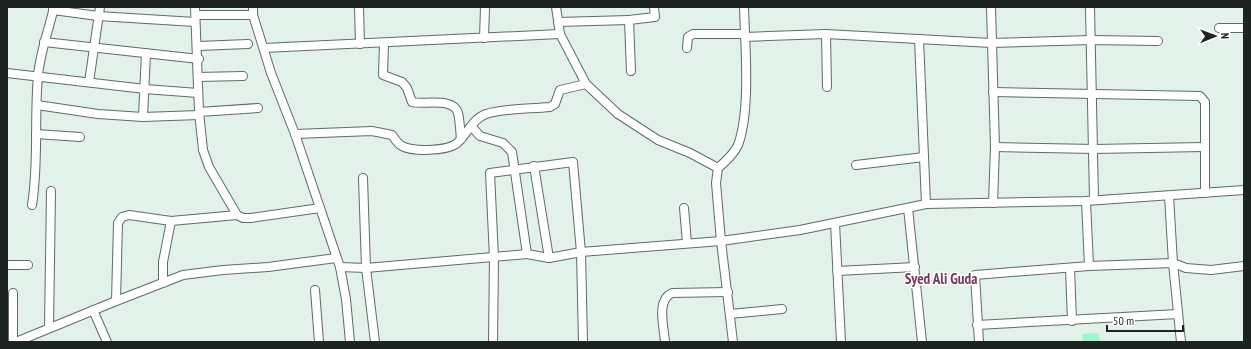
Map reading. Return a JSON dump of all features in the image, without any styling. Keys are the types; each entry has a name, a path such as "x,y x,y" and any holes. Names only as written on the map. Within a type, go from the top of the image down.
{"street":[{"path":"90,82 93,48 100,7"},
{"path":"359,7 360,44"},
{"path":"484,38 485,7"},
{"path":"556,7 560,34 586,84 618,114 658,140 690,153 718,168"},
{"path":"558,22 629,20 655,17 654,7"},
{"path":"733,342 716,183 718,168 731,157 738,146 744,119 744,7"},
{"path":"991,7 994,147 993,203"},
{"path":"1089,266 1090,201 1094,149 1090,7"},
{"path":"32,205 36,177 38,76 44,42 54,8 98,16 253,11 271,73 295,134 340,267 346,298 350,342"},
{"path":"195,14 198,46 199,113 203,150 209,167 237,215"},
{"path":"629,20 631,71"},
{"path":"1219,28 1244,28"},
{"path":"264,48 560,34"},
{"path":"687,48 688,37 692,34 745,36 826,34 991,43 1091,40 1158,41"},
{"path":"826,34 827,87"},
{"path":"918,39 926,204"},
{"path":"44,42 198,59"},
{"path":"384,43 384,75 402,82 407,88 412,102 446,104 454,107 458,112 461,139"},
{"path":"198,46 248,44"},
{"path":"143,117 146,53"},
{"path":"7,73 90,82 144,90 198,93"},
{"path":"198,77 243,76"},
{"path":"295,134 372,131 392,135 401,145 410,150 444,148 454,145 461,139 476,120 486,114 550,107 555,104 560,90 586,84"},
{"path":"993,92 1200,96 1205,102 1205,194"},
{"path":"37,105 98,114 143,117 258,108"},
{"path":"471,126 480,136 503,143 512,152 527,254"},
{"path":"36,134 80,137"},
{"path":"994,147 1094,149 1204,147"},
{"path":"856,165 924,157"},
{"path":"493,342 494,258 490,173 573,162 580,252 583,342"},
{"path":"534,166 550,258"},
{"path":"363,178 366,268 375,342"},
{"path":"340,267 366,268 527,254 550,258 580,252 721,241 835,223 926,204 1090,201 1205,194 1244,190"},
{"path":"49,328 51,192"},
{"path":"1169,196 1173,263 1182,342"},
{"path":"116,301 118,223 122,217 129,216 171,221 237,215 243,218 251,218 320,208"},
{"path":"684,208 687,243"},
{"path":"908,208 922,342"},
{"path":"163,283 163,262 171,221"},
{"path":"835,223 841,342"},
{"path":"13,292 15,342 93,310 183,276 223,270 268,267 336,258"},
{"path":"979,342 975,275 1089,266 1173,263 1186,268 1211,270 1244,266"},
{"path":"7,265 28,265"},
{"path":"837,271 915,267"},
{"path":"1070,268 1072,321"},
{"path":"314,290 319,342"},
{"path":"665,342 663,301 666,295 672,293 728,292"},
{"path":"730,314 782,309"},
{"path":"93,310 107,342"},
{"path":"977,325 1178,314"}],"green space":[{"path":"1098,333 1100,342 1083,342 1082,334"}],"district":[{"name":"Syed Ali Guda","path":"941,278"}]}
